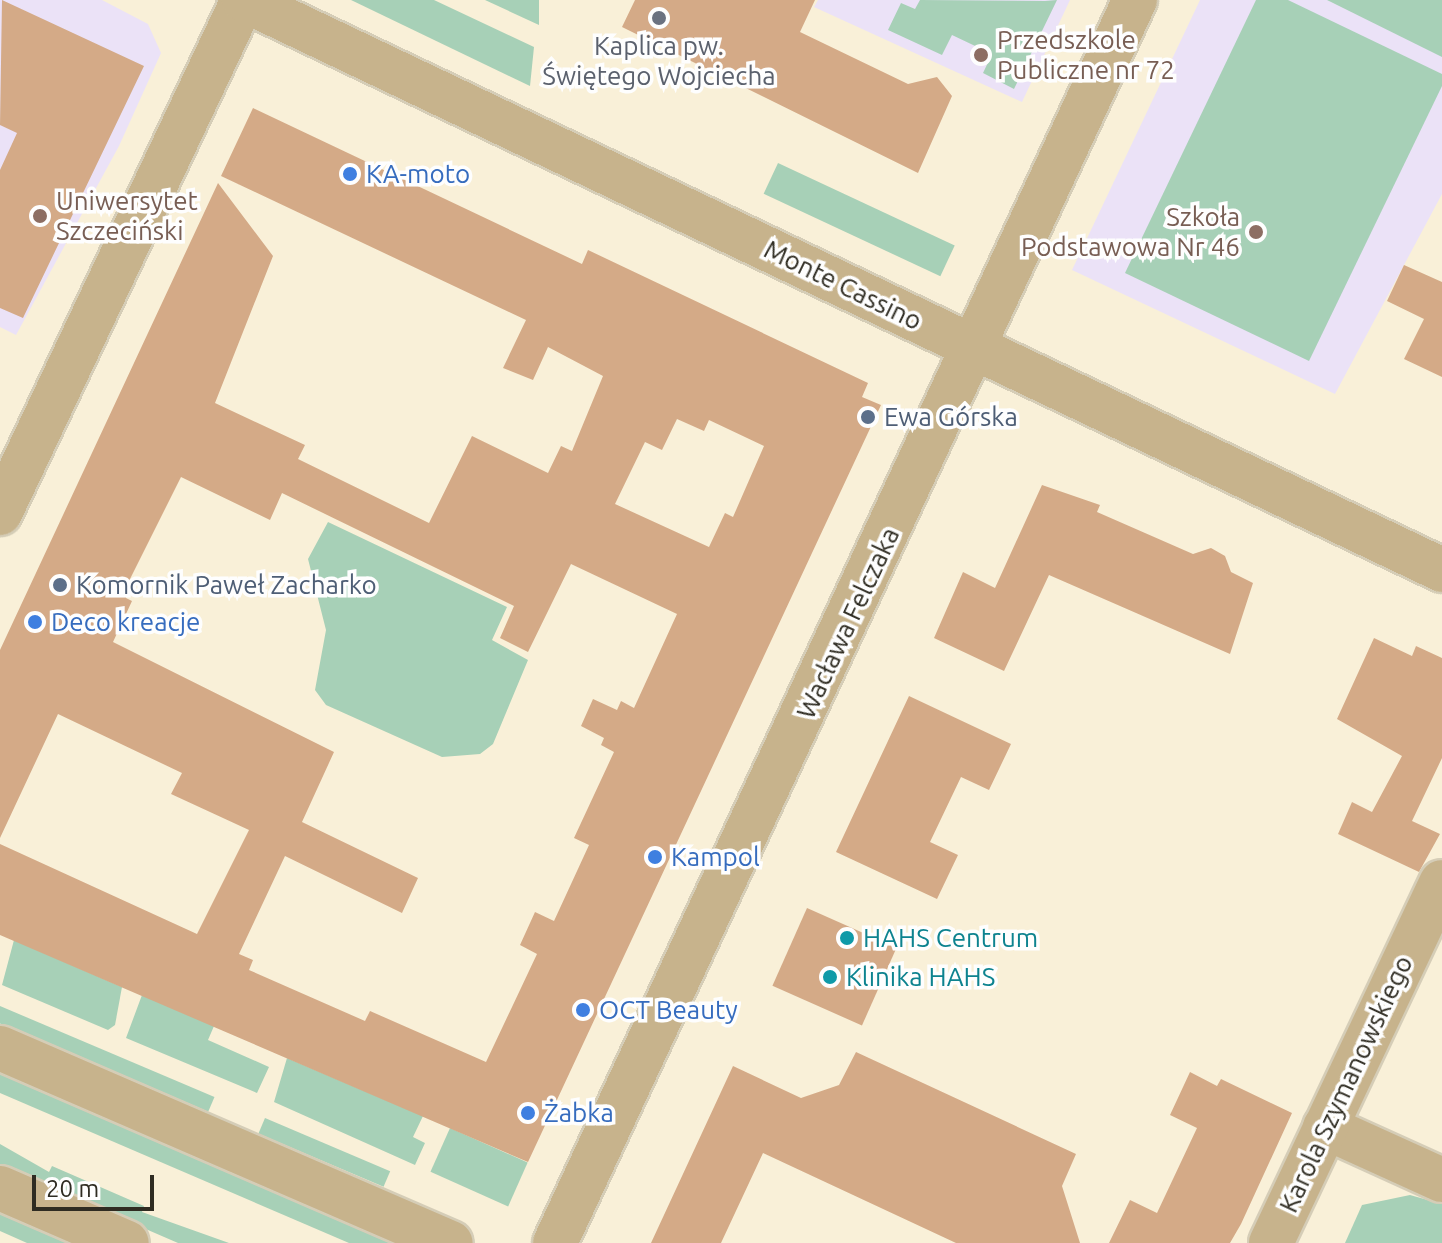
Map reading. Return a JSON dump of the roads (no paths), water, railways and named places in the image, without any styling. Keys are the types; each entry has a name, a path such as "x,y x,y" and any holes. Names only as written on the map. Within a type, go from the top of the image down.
{"street":[{"name":"Monte Cassino","path":"244,0 1442,570"},
{"path":"0,513 244,0"},
{"name":"Wacława Felczaka","path":"555,1243 882,553 972,348 1135,0"},
{"name":"Karola Szymanowskiego","path":"1271,1243 1442,882"},
{"path":"0,1048 451,1243"},
{"path":"1325,1127 1442,1180"},
{"path":"0,1188 127,1243"}],"place":[{"name":"Kaplica pw. Świętego Wojciecha","path":"659,18"},
{"name":"Przedszkole Publiczne nr 72","path":"981,55"},
{"name":"KA-moto","path":"350,174"},
{"name":"Uniwersytet Szczeciński","path":"40,216"},
{"name":"Szkoła Podstawowa Nr 46","path":"1256,232"},
{"name":"Ewa Górska","path":"868,417"},
{"name":"Komornik Paweł Zacharko","path":"60,585"},
{"name":"Deco kreacje","path":"35,622"},
{"name":"Kampol","path":"655,857"},
{"name":"HAHS Centrum","path":"847,938"},
{"name":"Klinika HAHS","path":"830,977"},
{"name":"OCT Beauty","path":"583,1010"},
{"name":"Żabka","path":"528,1113"}]}
